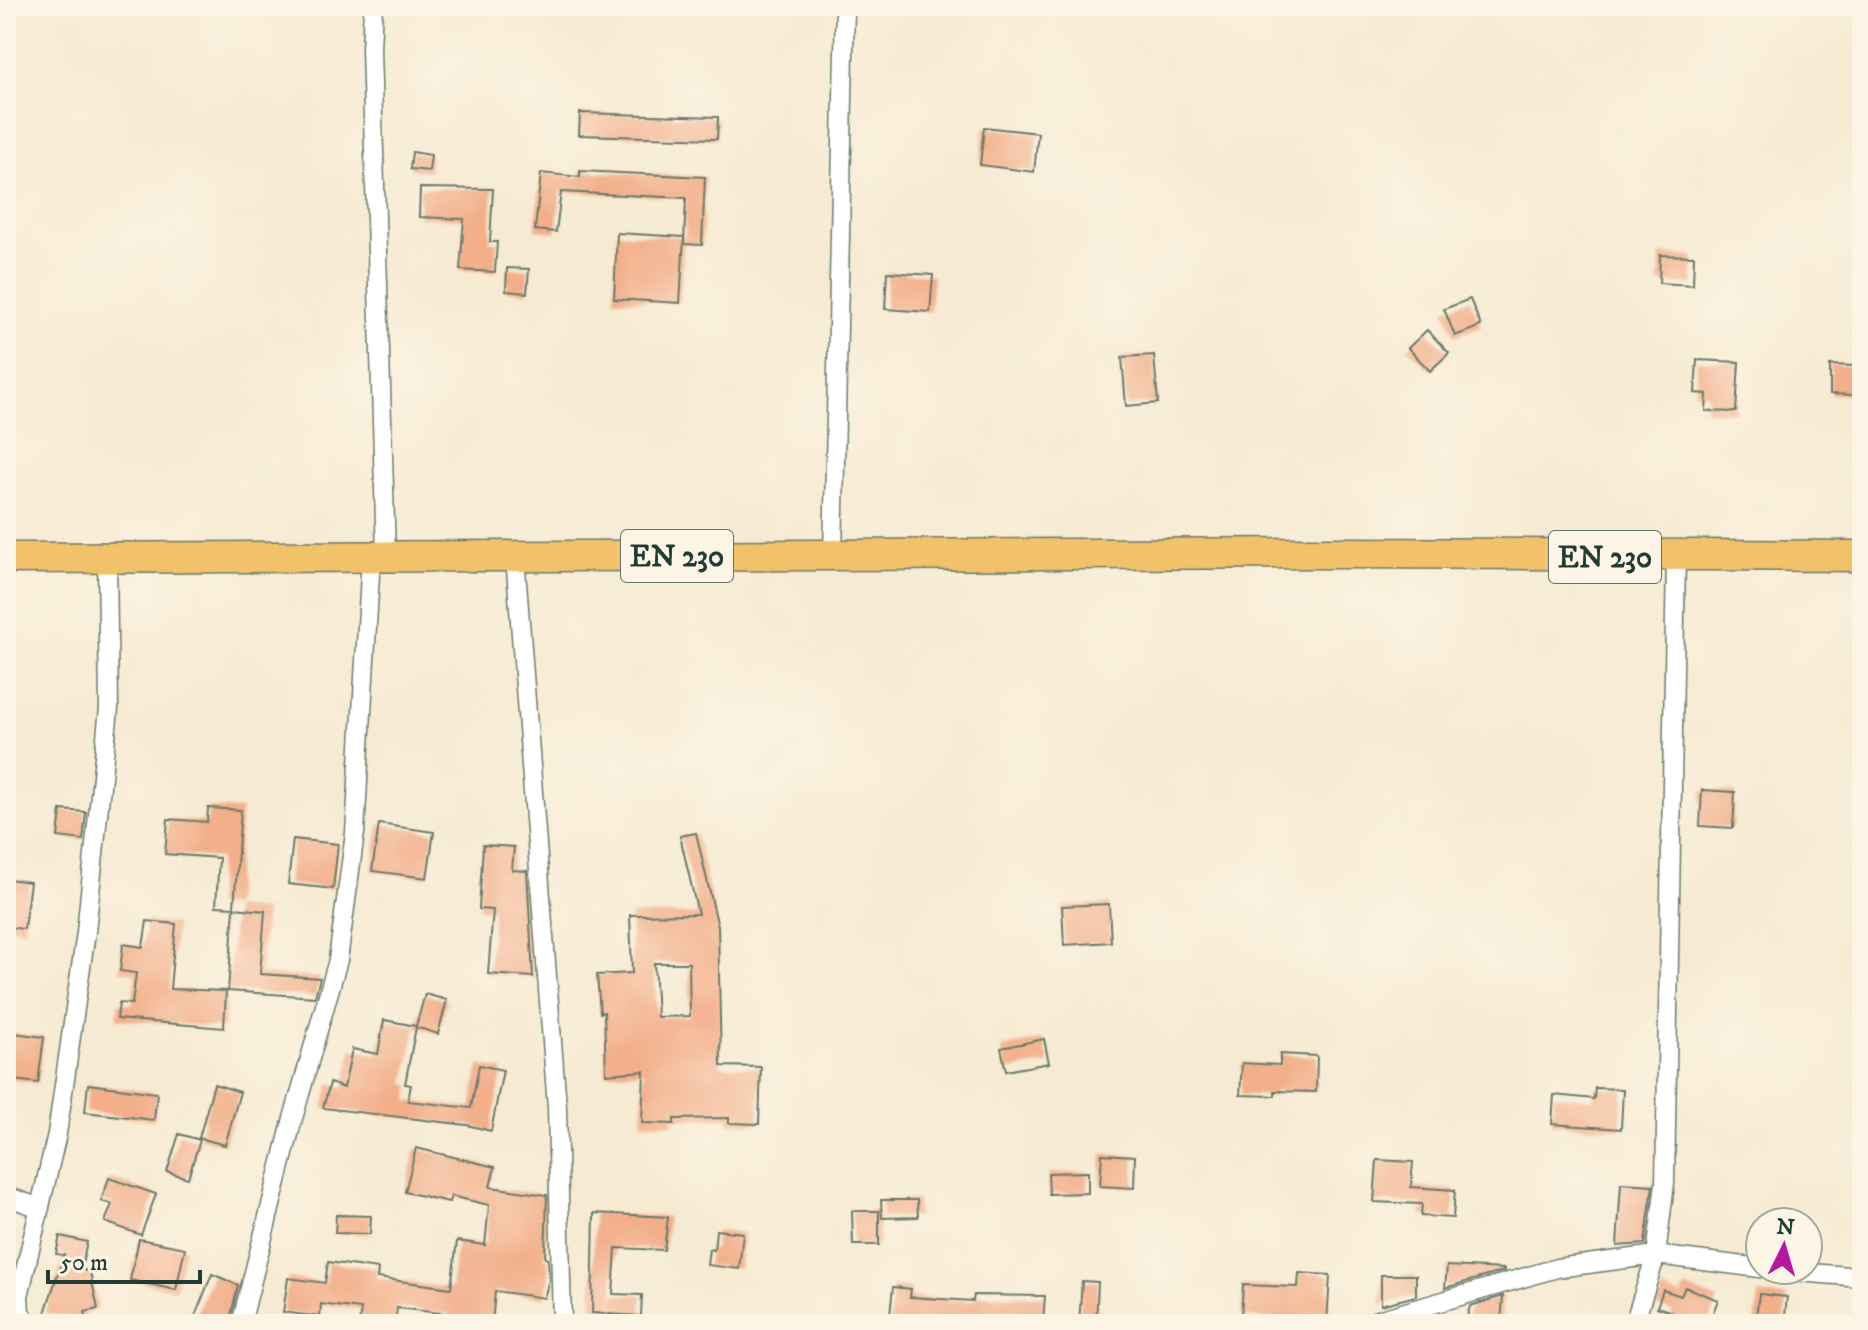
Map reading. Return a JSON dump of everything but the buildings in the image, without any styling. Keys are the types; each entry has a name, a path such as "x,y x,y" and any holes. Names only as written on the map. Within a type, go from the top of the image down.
{"main road":[{"name":"EN 230","path":"6,558 1349,553 1676,558 1862,556"}],"street":[{"path":"241,1324 292,1122 338,960 355,833 378,557 373,6"},
{"path":"833,555 845,6"},
{"path":"515,556 557,1107 562,1324"},
{"path":"28,1324 20,1312 19,1296 57,1134 94,857 109,708 107,557"},
{"path":"1634,1324 1656,1255 1665,1183 1676,558"},
{"path":"6,1196 40,1208"},
{"path":"1364,1324 1557,1268 1656,1255 1744,1266"},
{"path":"1824,1274 1862,1277"}]}
